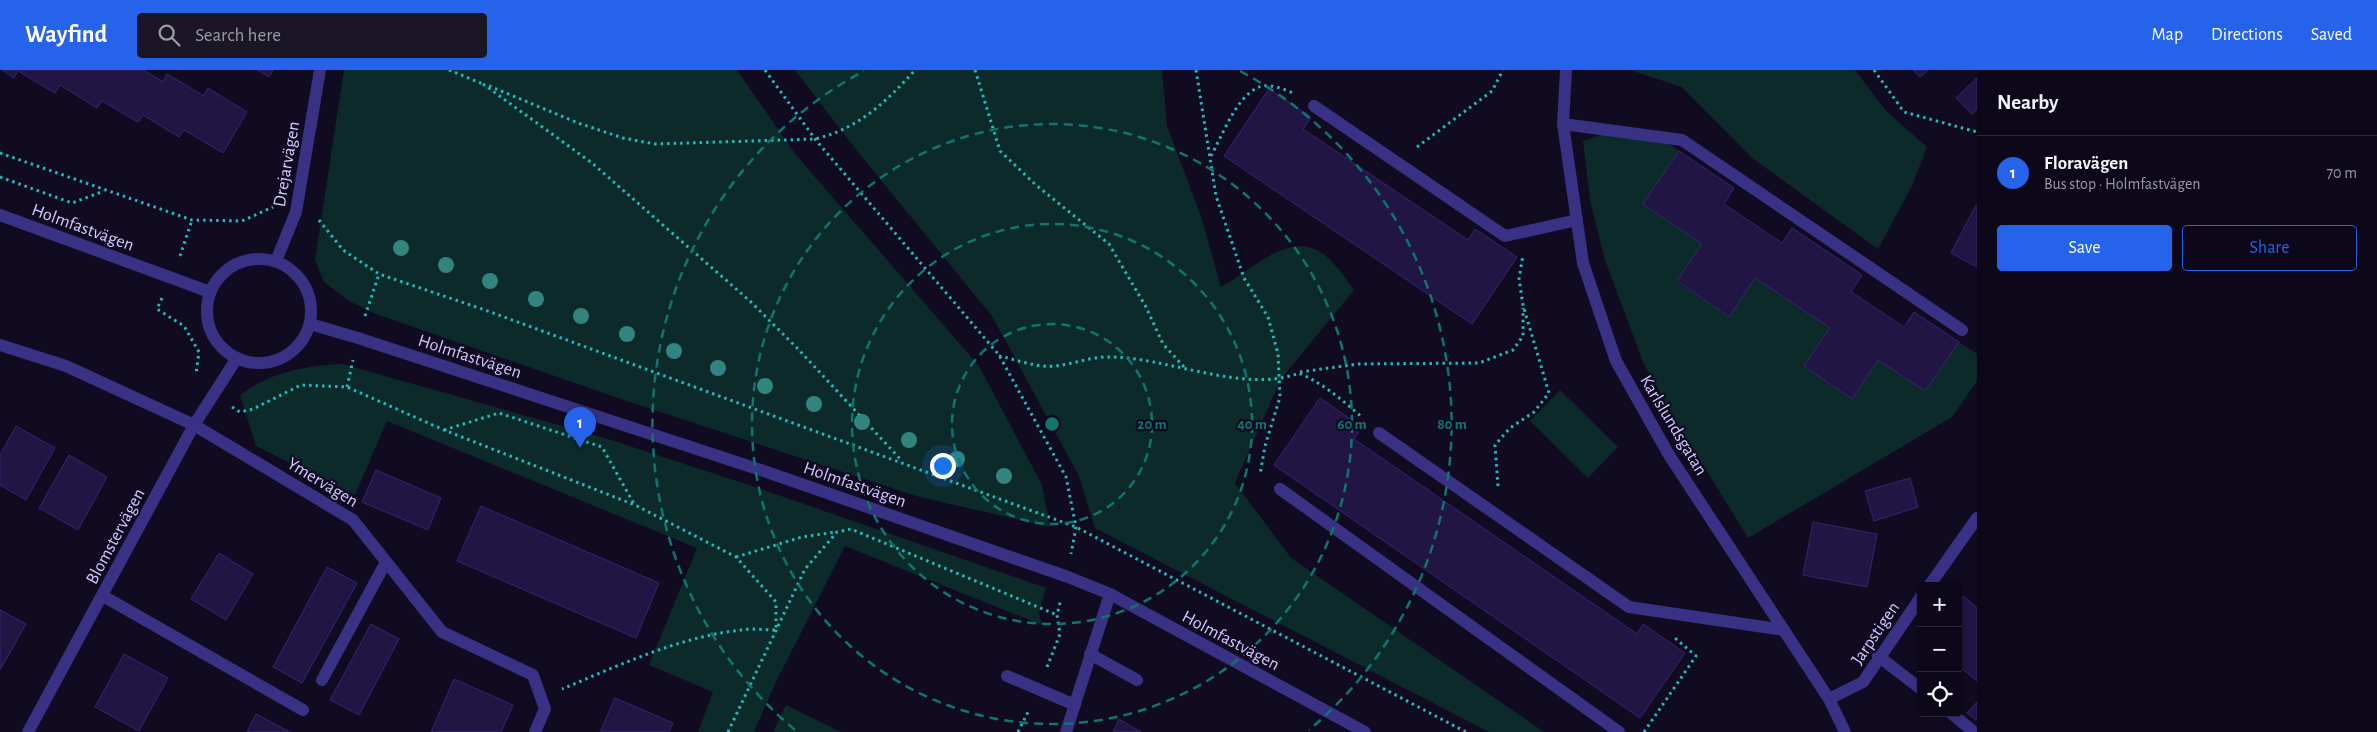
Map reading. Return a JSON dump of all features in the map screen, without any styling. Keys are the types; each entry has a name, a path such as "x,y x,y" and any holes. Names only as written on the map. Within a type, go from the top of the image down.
{"street":[{"name":"Drejarvägen","path":"276,261 296,212 320,70"},
{"name":"Karlslundsgatan","path":"1566,70 1563,124 1583,263 1616,362 1669,455 1829,699 1845,732"},
{"path":"1314,106 1505,236 1577,220"},
{"path":"1563,124 1682,140 1962,330"},
{"name":"Holmfastvägen","path":"0,215 210,292"},
{"path":"256,258 276,261 294,271 306,287 312,306 310,324 299,346 281,359 259,364 237,358 226,352 213,336 207,315 210,292 219,276 235,264 256,258"},
{"name":"Holmfastvägen","path":"310,324 764,471 1068,577 1110,594 1365,732"},
{"name":"Ymervägen","path":"0,345 66,366 194,425 354,520 442,632 533,675 545,708 535,732"},
{"name":"Blomstervägen","path":"28,732 194,425 237,358"},
{"path":"1379,432 1629,606 1784,630"},
{"path":"1280,489 1619,732"},
{"path":"1931,582 1975,525"},
{"path":"322,680 386,562"},
{"path":"1066,732 1110,594"},
{"path":"103,596 303,710"},
{"name":"Jarpstigen","path":"1829,699 1863,682 1878,656 1917,602"},
{"path":"1090,654 1137,680"},
{"path":"1878,656 1917,686"},
{"path":"1007,676 1075,705"},
{"path":"1956,717 1974,732"}],"path":[{"path":"449,70 578,123 623,138 655,144 815,139 836,134 866,117 896,92 915,70"},
{"path":"765,70 815,139 999,356 1066,477 1076,527 1068,577 1057,614 1060,634 1039,689 1018,732"},
{"path":"975,70 1000,151 1036,185 1109,244 1146,307 1163,344 1186,368"},
{"path":"1196,70 1216,196 1244,278 1268,317 1278,354 1280,397 1265,446 1260,475 1269,495 1280,489"},
{"path":"1403,167 1416,148 1492,91 1503,70"},
{"path":"1874,70 1904,112 1977,132"},
{"path":"483,84 592,162 750,302 806,357 902,462"},
{"path":"1210,157 1242,100 1258,87 1277,86 1295,94 1314,106"},
{"path":"0,152 104,191 192,220 242,221 274,207 316,217 343,250 379,274 485,310 1076,527 1466,732"},
{"path":"0,176 72,203 104,191"},
{"path":"192,220 172,278 157,310 184,326 199,352 198,370 191,383 240,412 253,409 301,385 347,387 444,430 635,505 736,556 776,602 776,630"},
{"path":"1487,508 1498,491 1496,445 1510,428 1534,412 1549,393 1523,305 1519,279 1524,251 1518,233"},
{"path":"999,356 1045,367 1104,357 1166,363 1248,379 1280,379 1299,373 1358,364 1478,363 1513,350 1523,336 1523,305"},
{"path":"1299,373 1319,382 1337,394 1379,432"},
{"path":"444,430 498,413 602,447 635,505"},
{"path":"736,556 802,537 851,529 1057,614"},
{"path":"728,732 805,569 837,532"},
{"path":"1644,732 1696,656 1659,625 1655,610"},
{"path":"541,698 650,653 694,640 742,630 776,630"}],"green space":[{"path":"344,70 737,70 796,155 979,366 1042,485 1050,527 916,496 621,399 376,314 349,301 324,282 315,260"},
{"path":"795,70 1162,70 1167,126 1201,216 1221,287 1272,254 1300,246 1314,249 1327,257 1338,268 1354,290 1281,379 1235,483 1291,558 1544,732 1489,732 1095,528 1079,476 992,316 858,152"},
{"path":"1630,70 1855,70 1885,110 1927,147 1912,186 1878,249 1752,158 1682,87"},
{"path":"1611,132 1659,137 1679,151 1702,244 1677,282 1729,317 1755,278 1830,328 1804,366 1852,399 1878,360 1925,391 1959,342 1977,354 1977,381 1952,417 1748,538 1675,419 1643,362 1605,260 1590,200 1583,141"},
{"path":"342,364 608,439 758,488 1046,588 1039,613 1042,625 845,546 774,686 754,732 698,732 713,692 649,665 697,548 387,421 355,495 256,446 240,395 264,381 288,372 314,366"},
{"path":"1560,390 1618,447 1588,478 1530,421"},
{"path":"786,705 841,732 773,732"}],"building":[{"path":"2,70 144,70 163,82 167,74 204,96 208,88 247,112 223,153 184,130 179,137 143,115 138,122 102,101 97,108 60,85 55,93 18,71 14,78"},
{"path":"257,70 273,70 269,77"},
{"path":"1913,70 1928,70 1920,77"},
{"path":"1977,78 1977,109 1972,114 1956,98"},
{"path":"1269,89 1311,117 1303,129 1468,240 1475,229 1517,257 1472,324 1224,156"},
{"path":"1679,151 1734,188 1724,204 1782,243 1792,228 1862,275 1851,292 1904,327 1914,312 1959,342 1925,391 1878,360 1852,399 1804,366 1830,328 1755,278 1729,317 1677,281 1702,244 1643,204"},
{"path":"1977,205 1977,267 1951,253"},
{"path":"1320,398 1362,427 1354,439 1637,634 1643,624 1685,653 1640,718 1274,465"},
{"path":"16,426 55,448 26,500 0,485 0,455"},
{"path":"69,455 107,477 78,530 39,508"},
{"path":"376,470 441,498 428,530 362,502"},
{"path":"1910,478 1918,507 1874,521 1865,491"},
{"path":"481,506 659,583 636,638 457,561"},
{"path":"1813,522 1877,534 1867,587 1803,575"},
{"path":"219,553 253,574 226,620 191,599"},
{"path":"327,567 357,583 302,683 273,667"},
{"path":"1963,596 1977,608 1977,681 1962,669"},
{"path":"0,610 26,624 0,670"},
{"path":"371,624 399,639 359,715 330,700"},
{"path":"124,654 168,678 139,731 95,707"},
{"path":"454,679 513,705 501,732 431,732"},
{"path":"615,698 673,723 669,732 600,732"},
{"path":"1977,702 1977,719 1976,720 1967,713"},
{"path":"256,714 290,732 247,732"},
{"path":"1119,719 1141,732 1113,732"}],"place":[{"name":"Floravägen","path":"580,448"}]}
